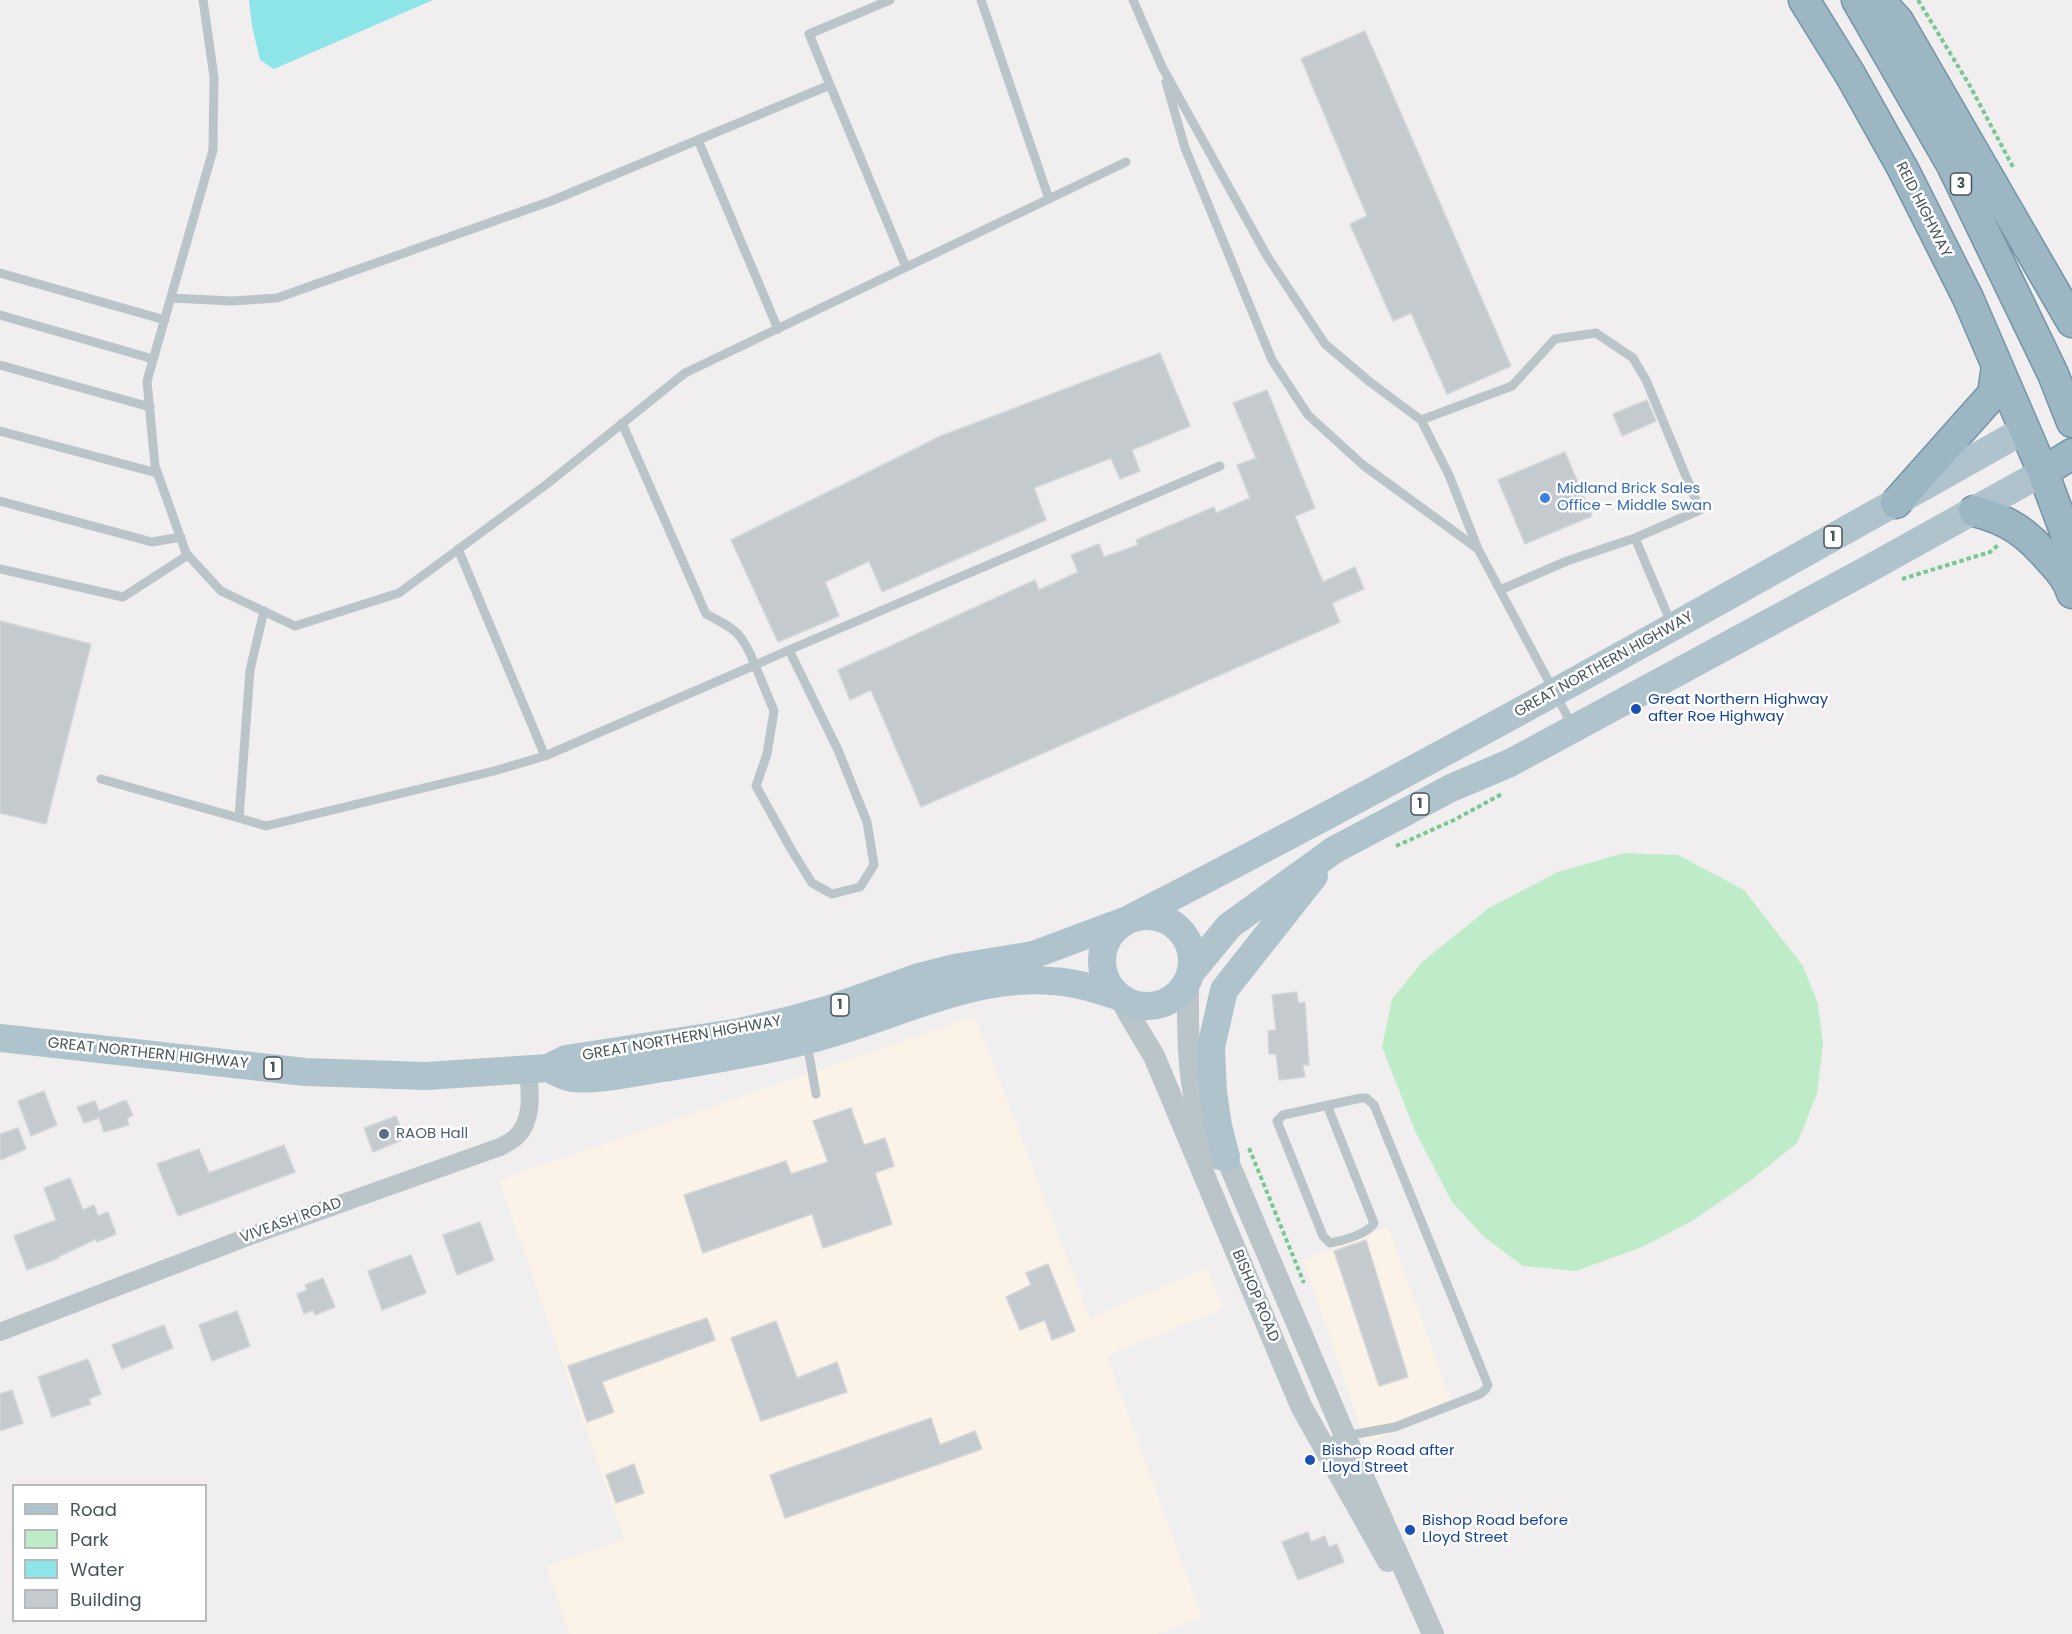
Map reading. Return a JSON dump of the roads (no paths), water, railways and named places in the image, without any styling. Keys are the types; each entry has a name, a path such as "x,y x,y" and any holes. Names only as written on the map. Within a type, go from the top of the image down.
{"highway":[{"name":"REID HIGHWAY","path":"1804,0 1851,76 1903,170 1968,298 2043,472 2072,550"},
{"name":"3","path":"1857,0 1952,165 2070,411"},
{"path":"1879,0 1898,21 2072,322"},
{"path":"1896,502 1994,394 1997,366"},
{"name":"GREAT NORTHERN HIGHWAY","path":"2024,430 2070,411"},
{"name":"1","path":"2043,472 2072,454"},
{"path":"1974,511 1995,516 2034,541 2068,581 2072,593"}],"main road":[{"name":"GREAT NORTHERN HIGHWAY","path":"805,1028 919,977 954,968 1033,955 1129,919 1330,814 1673,628 2024,430"},
{"name":"1","path":"1190,976 1192,952 1184,934 1169,921 1151,915 1129,919 1111,933 1103,951 1103,971 1106,980 1120,997 1139,1006 1158,1006 1176,997 1228,926 1334,850 1451,788 1510,764 2043,472"},
{"path":"1673,628 1695,641 1718,643 1739,640"},
{"path":"1226,1157 1216,1114 1211,1047 1224,990 1334,850"},
{"name":"GREAT NORTHERN HIGHWAY","path":"0,1038 305,1072 426,1076 538,1069 566,1059 740,1032 805,1028 833,1033 954,993 1017,981 1052,980 1081,984 1120,997"}],"street":[{"name":"BISHOP ROAD","path":"1190,976 1189,1048 1196,1104 1214,1157 1219,1159 1226,1157 1345,1436 1433,1634"},
{"name":"BISHOP ROAD","path":"1120,997 1154,1056 1292,1385 1396,1574 1400,1577 1408,1576"},
{"name":"VIVEASH ROAD","path":"0,1332 250,1236 500,1147 516,1137 526,1123 538,1069"}],"lane":[{"path":"203,0 214,77 213,150 147,381 155,466 188,555 221,591 295,626 399,593 547,484 685,373 1126,162"},
{"path":"890,0 809,34 906,267"},
{"path":"981,0 1049,199"},
{"path":"1133,0 1161,65 1267,256 1325,344 1370,382 1421,420 1449,475 1478,549 1574,729"},
{"path":"1161,65 1185,148 1272,360 1308,415 1363,465 1478,549"},
{"path":"171,298 232,301 277,298 551,201 830,85"},
{"path":"698,140 778,329"},
{"path":"0,273 165,320"},
{"path":"0,315 153,359"},
{"path":"1421,420 1512,386 1555,339 1596,333 1633,358 1646,380 1700,510 1635,538 1567,561 1500,590"},
{"path":"0,365 150,407"},
{"path":"622,423 706,614 726,624 745,639 774,711 767,754 756,786 790,849 812,883 832,894 860,887 874,866 867,822 838,750 789,650"},
{"path":"0,431 158,473"},
{"path":"101,779 266,826 494,771 545,756 1220,466"},
{"path":"0,501 152,542 181,537"},
{"path":"1635,538 1673,628"},
{"path":"458,549 545,756"},
{"path":"0,569 123,597 188,555"},
{"path":"239,818 250,670 264,611"},
{"path":"805,1028 816,1094"},
{"path":"1323,1445 1345,1436 1395,1427 1480,1394 1488,1385 1374,1106 1366,1098 1327,1105 1283,1115 1277,1121 1323,1236 1330,1243 1366,1230 1374,1223 1327,1105"}],"water":[{"path":"249,0 433,0 274,69 260,60"}],"place":[{"name":"Midland Brick Sales Office - Middle Swan","path":"1545,498"},
{"name":"Great Northern Highway after Roe Highway","path":"1636,709"},
{"name":"RAOB Hall","path":"384,1134"},
{"name":"Bishop Road after Lloyd Street","path":"1310,1460"},
{"name":"Bishop Road before Lloyd Street","path":"1410,1530"}]}
